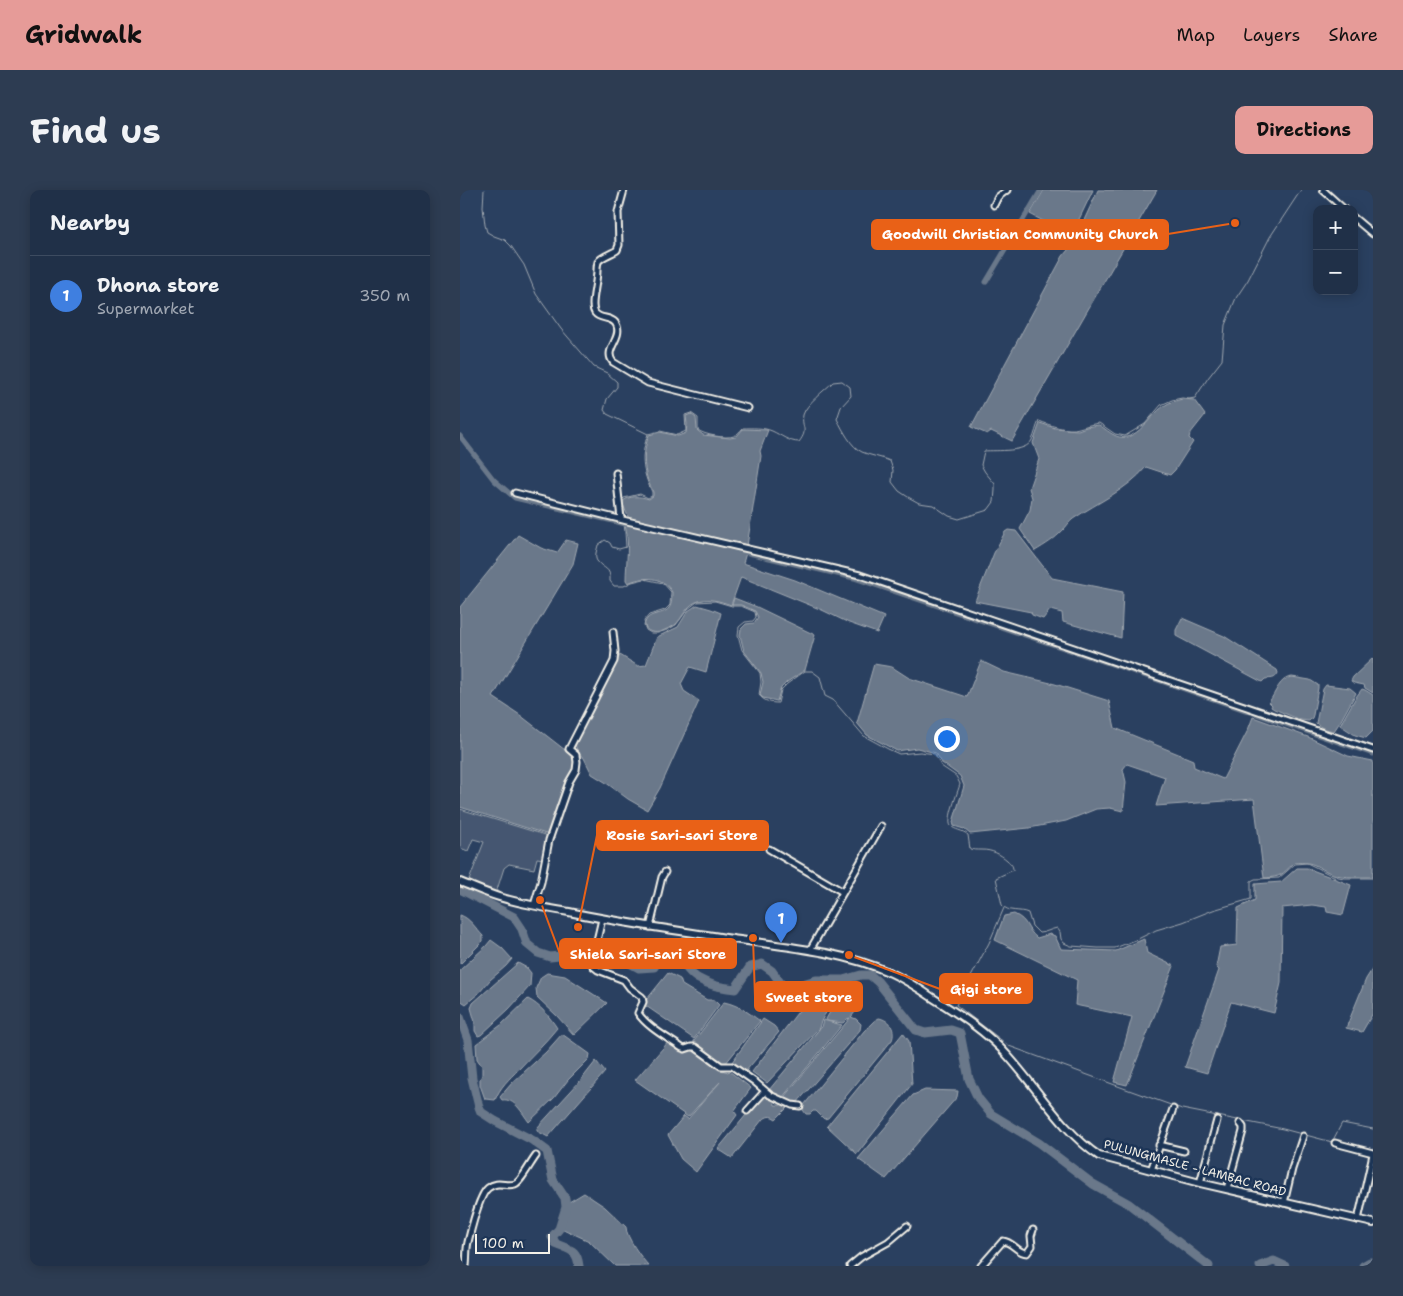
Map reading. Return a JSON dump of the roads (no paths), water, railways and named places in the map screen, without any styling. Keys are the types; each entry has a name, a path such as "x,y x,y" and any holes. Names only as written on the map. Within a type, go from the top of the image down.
{"street":[{"path":"624,190 618,212 618,250 602,258 597,264 593,305 593,310 598,316 614,320 617,324 618,333 610,353 611,360 648,383 748,408"},
{"path":"994,205 998,197 1007,190"},
{"path":"1323,190 1340,205"},
{"path":"1358,221 1373,234"},
{"path":"616,473 625,520"},
{"path":"515,493 860,575 1373,750"},
{"path":"534,906 541,882 549,840 578,762 576,755 569,748 614,661 613,632"},
{"path":"810,950 881,826"},
{"path":"769,849 843,892"},
{"path":"650,928 664,872"},
{"name":"PULUNGMASLE - LAMBAC ROAD","path":"460,882 497,896 534,906 650,928 810,950 851,959 890,972 906,980 949,1008 985,1034 1007,1054 1054,1113 1090,1150 1107,1159 1200,1183 1373,1223"},
{"path":"602,919 591,959 598,970 624,980 630,988 642,997 643,1002 638,1012 639,1015 683,1048 695,1047 721,1066 732,1066 778,1099 800,1106"},
{"path":"747,1111 765,1091"},
{"path":"1151,1170 1173,1109"},
{"path":"1200,1183 1217,1120"},
{"path":"1227,1189 1243,1131 1240,1122"},
{"path":"1284,1203 1292,1169 1303,1136"},
{"path":"1335,1143 1373,1153 1358,1220"},
{"path":"1159,1145 1184,1151"},
{"path":"466,1266 468,1244 482,1195 488,1188 494,1185 500,1183 512,1185 518,1182 536,1156"},
{"path":"850,1266 861,1257 888,1242 907,1226"},
{"path":"981,1266 1004,1241 1008,1242 1019,1252 1027,1253 1032,1246 1031,1236 1033,1230"}],"waterway":[{"path":"484,190 483,207 487,232 505,240 511,246 524,265 536,294 561,329 594,367 607,373 617,382 617,387 607,399 604,410 607,414 648,434 660,431 677,435 686,431 685,415 691,413 698,418 698,430 710,435 730,437 736,435 743,428 761,428 799,442 804,434 803,415 808,406 833,382 842,381 850,387 851,396 841,407 837,419 851,442 862,452 890,461 893,470 892,482 899,491 919,503 933,505 949,516 959,519 988,510 994,502 995,484 981,465 984,451 1011,450 1024,447 1032,440 1039,421 1059,428 1069,429 1099,423 1115,434 1125,436 1145,424 1161,405 1172,400 1195,398 1222,360 1225,325 1236,298 1248,280 1270,237 1301,190"},
{"path":"986,282 1041,190"},
{"path":"1327,190 1344,205"},
{"path":"1358,216 1373,229"},
{"path":"620,502 624,498 640,494 648,498 652,496 643,463 645,442 648,434"},
{"path":"460,436 494,480 515,498 854,578 1373,754"},
{"path":"622,506 626,518"},
{"path":"625,522 626,547 619,549 612,547 605,540 598,545 596,557 597,561 608,571 610,581 614,586 624,586 644,579 663,583 671,592 670,605 665,610 649,615 644,621 646,630 651,633 658,633 676,625 688,609 697,602 715,601 732,606 741,606 755,612 756,617 753,621 745,622 739,627 738,635 742,650 760,673 759,695 767,701 778,703 781,690 787,684 805,671 812,671 820,677 825,696 833,700 864,736 899,754 920,752 935,754 941,766 956,776 960,784 951,812 951,826 968,835 970,849 996,853 1012,865 1013,870 996,878 1002,905 1007,909 1028,913 1032,926 1039,933 1057,928 1064,943 1071,946 1115,948 1156,930 1251,899 1251,881 1255,879 1279,878 1295,864 1307,863 1333,876 1344,878 1373,878"},
{"path":"460,889 514,917 522,929 527,944 538,953 550,957 604,953 622,959 639,968 654,967 659,959 674,958 679,959 691,973 702,981 716,986 735,989 750,967 762,964 772,971 782,985 789,988 816,980 843,980 861,975 870,975 878,982 916,1030 925,1033 951,1030 960,1033 969,1079 978,1098 991,1114 1039,1143 1093,1184 1129,1204 1209,1266"},
{"path":"1004,908 989,943 956,1005 1009,1046 1182,1109 1283,1129 1332,1142 1342,1123 1373,1129"},
{"path":"460,1017 468,1040 472,1078 481,1112 532,1140 547,1151 553,1180 565,1198 566,1207 559,1229 552,1237 556,1244 575,1253 579,1266"},
{"path":"1260,1266 1274,1261 1285,1266"},
{"path":"1363,1266 1373,1262"}],"place":[{"name":"Goodwill Christian Community Church","path":"1235,223"},
{"name":"Shiela Sari-sari Store","path":"540,900"},
{"name":"Rosie Sari-sari Store","path":"578,927"},
{"name":"Sweet store","path":"753,938"},
{"name":"Dhona store","path":"781,943"},
{"name":"Gigi store","path":"849,955"}]}
